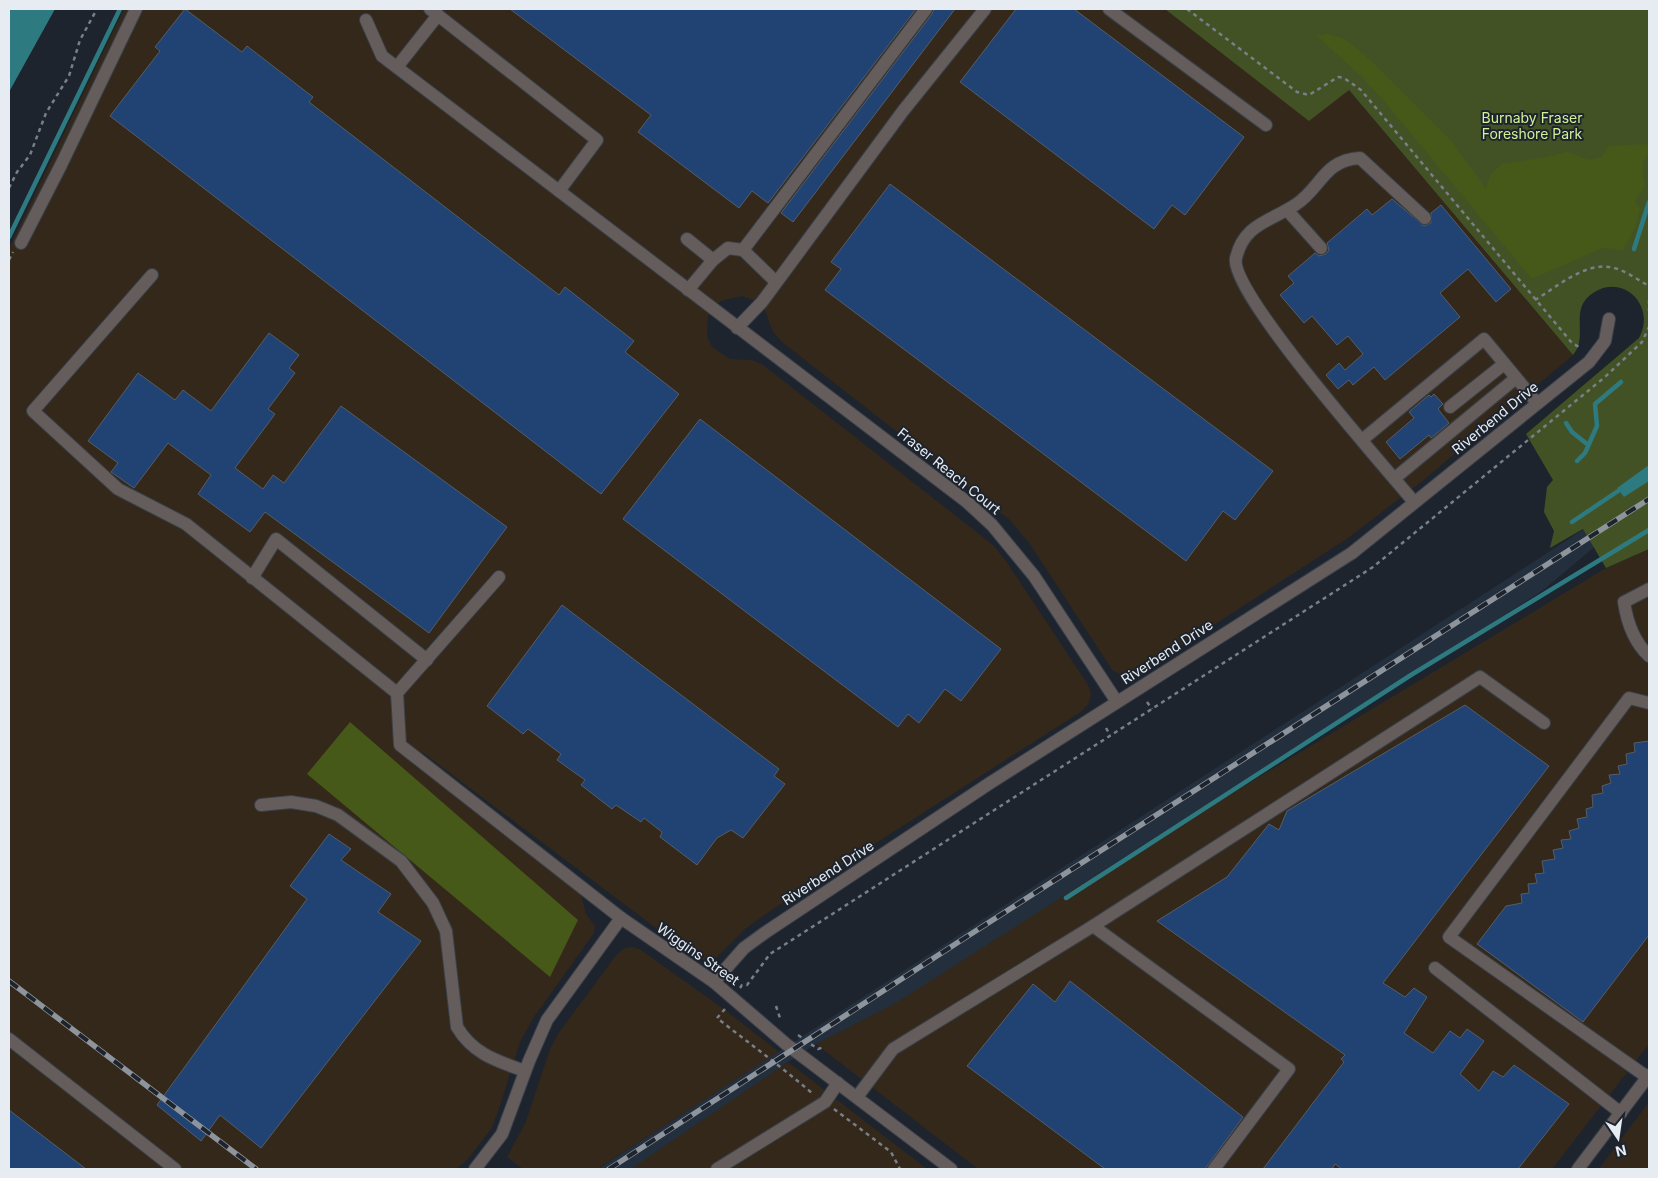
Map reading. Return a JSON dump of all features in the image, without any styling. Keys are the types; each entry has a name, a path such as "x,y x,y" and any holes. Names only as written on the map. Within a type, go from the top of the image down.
{"street":[{"path":"20,243 61,164 136,9"},
{"path":"743,250 926,9"},
{"path":"736,328 762,302 904,111 985,9"},
{"path":"1109,9 1266,125"},
{"path":"397,67 434,12 597,140 559,191"},
{"name":"Fraser Reach Court","path":"366,20 382,56 736,328 902,450 967,502 992,525 1034,576 1117,702"},
{"path":"1414,502 1277,333 1243,284 1235,261 1242,241 1254,227 1297,204 1330,169 1346,159 1360,158 1425,218"},
{"path":"1287,210 1321,248"},
{"path":"687,239 713,260"},
{"path":"688,290 713,260 728,248 743,250 776,282"},
{"path":"152,275 33,411 118,489 186,524 397,693 499,577"},
{"name":"Riverbend Drive","path":"714,982 744,948 766,932 990,783 1352,553 1589,362 1605,341 1609,319"},
{"path":"1362,440 1484,340 1537,403"},
{"path":"1450,408 1504,364"},
{"path":"1395,478 1516,378"},
{"path":"252,578 276,539 426,660"},
{"path":"1649,589 1624,602 1626,615 1640,647 1649,656"},
{"path":"857,1097 894,1049 1093,926 1480,677 1544,723"},
{"name":"Wiggins Street","path":"397,693 400,746 427,764 621,918 714,982 786,1044 951,1169"},
{"path":"1578,1169 1648,1076 1449,937 1629,698 1649,703"},
{"path":"261,805 291,802 316,806 338,815 401,861 434,903 446,931 454,1015 457,1027 464,1038 486,1057 525,1071"},
{"path":"475,1169 502,1134 525,1071 547,1020 621,918"},
{"path":"1093,926 1289,1069 1214,1169"},
{"path":"1435,968 1621,1113"},
{"path":"9,1039 175,1169"},
{"path":"717,1169 825,1102 838,1083"}],"path":[{"path":"9,188 17,172 30,155 46,112 69,76 80,40 97,9"},
{"path":"1187,9 1297,92 1309,95 1338,77 1344,78 1361,90 1535,300 1572,343 1579,347"},
{"path":"1535,300 1582,272 1601,266 1622,271 1649,286"},
{"path":"1649,300 1649,311"},
{"path":"742,985 747,985 770,954 1373,567 1605,376 1642,342 1649,328"},
{"path":"1147,702 1152,709"},
{"path":"1106,728 1110,735"},
{"path":"776,1006 782,1024"},
{"path":"725,1010 717,1018 760,1052 770,1056 825,1102 891,1152 900,1169"},
{"path":"797,1034 818,1048 824,1047"}],"shaded area":[{"path":"124,9 1165,9 1349,90 1573,355 1421,482 1348,538 1138,674 1128,677 1113,671 1030,544 1010,520 782,342 773,332 765,311 756,301 742,296 724,300 715,305 708,316 707,336 712,347 730,359 752,360 763,365 993,545 1006,561 1088,685 1091,693 1089,703 1082,711 770,911 745,929 717,957 709,961 696,958 422,752 413,764 580,891 586,914 595,926 594,933 534,1017 520,1042 491,1129 468,1159 456,1169 9,1169 9,248"},
{"path":"1649,487 1617,528 1542,591 894,1004 816,1044 631,1169 598,1169"},
{"path":"1649,549 1649,1044 1552,1169 978,1169 816,1044 1606,568"},
{"path":"633,947 641,950 725,1010 779,1052 597,1169 523,1169 507,1157 525,1124 550,1049 558,1034 617,954 625,948"},
{"path":"788,1062 927,1169 631,1169 647,1156"},
{"path":"1649,1102 1649,1169 1599,1169"}],"green space":[{"name":"Burnaby Fraser Foreshore Park","path":"1165,9 1649,9 1649,549 1606,568 1583,529 1550,548 1554,531 1544,512 1547,487 1553,480 1526,434 1639,338 1643,325 1643,313 1639,302 1632,294 1622,288 1611,287 1600,289 1588,297 1583,303 1581,310 1579,341 1573,355 1349,90 1309,121"},
{"path":"1327,34 1345,39 1369,59 1453,143 1486,189 1490,175 1502,164 1567,152 1589,160 1602,157 1608,146 1649,144 1649,154 1642,168 1645,185 1635,202 1640,208 1636,226 1623,250 1602,248 1532,279 1383,100 1362,77 1317,36"},
{"path":"350,722 578,920 550,977 307,774"}],"water":[{"path":"9,9 55,9 9,92"},
{"path":"1649,465 1649,481 1624,497 1617,488"}],"building":[{"path":"185,9 242,52 247,46 313,97 309,102 559,295 565,287 634,341 625,352 679,394 601,494 110,116 160,51 155,47"},
{"path":"510,9 916,9 768,203 752,191 739,208 638,132 651,115"},
{"path":"934,9 955,9 793,222 781,213"},
{"path":"1016,9 1074,9 1244,137 1185,215 1172,205 1154,229 960,82"},
{"path":"890,184 1273,471 1235,520 1223,511 1186,561 825,290 841,269 831,262"},
{"path":"1392,199 1424,226 1431,223 1431,213 1441,205 1511,289 1496,302 1468,269 1440,293 1460,317 1385,380 1374,367 1353,385 1349,380 1338,389 1326,375 1339,363 1345,370 1363,354 1348,336 1337,345 1312,316 1304,323 1280,295 1294,283 1288,276 1315,253 1319,256 1326,254 1329,250 1327,243 1367,209 1372,215"},
{"path":"269,333 299,355 289,368 295,373 268,409 275,414 235,468 263,489 273,475 284,483 341,406 507,527 429,633 265,512 250,532 198,494 211,475 168,443 134,488 111,472 118,463 88,441 138,373 175,400 183,390 211,411"},
{"path":"1434,394 1443,404 1438,409 1449,423 1431,438 1429,435 1400,459 1386,442 1414,418 1409,412 1429,395 1431,397"},
{"path":"700,419 1001,649 961,701 945,689 919,723 908,714 898,727 623,519"},
{"path":"562,605 779,769 774,776 785,784 743,838 731,830 717,838 697,865 660,837 662,832 644,818 641,822 616,805 612,809 581,785 585,780 557,760 561,754 528,729 523,734 487,706"},
{"path":"1465,705 1549,766 1383,983 1405,997 1414,988 1427,997 1404,1033 1433,1053 1450,1031 1460,1038 1467,1029 1484,1041 1460,1074 1479,1091 1493,1071 1503,1077 1514,1065 1569,1104 1518,1169 1342,1169 1335,1164 1332,1169 1263,1169 1344,1062 1341,1059 1345,1055 1157,921 1227,877 1269,824 1279,830 1287,811"},
{"path":"1649,741 1649,935 1583,1022 1477,944 1506,906 1522,903 1521,894 1529,893 1528,884 1537,883 1535,874 1544,873 1542,861 1555,859 1553,850 1563,848 1561,840 1571,839 1569,831 1579,828 1577,819 1587,817 1586,809 1593,807 1592,795 1603,793 1602,786 1611,783 1609,775 1620,774 1618,766 1627,764 1626,754 1635,752 1634,743"},
{"path":"329,834 351,849 341,860 391,894 378,912 421,941 261,1148 220,1115 201,1141 157,1105 307,899 290,886"},
{"path":"1070,981 1243,1117 1205,1169 1105,1169 967,1066 1033,984 1055,1002"},
{"path":"9,1110 86,1169 9,1169"}],"waterway":[{"path":"9,237 120,9"},
{"path":"1634,249 1649,202"},
{"path":"1577,461 1585,453 1597,426 1595,404 1621,382"},
{"path":"1566,423 1572,432 1587,444"},
{"path":"1572,522 1621,489"},
{"path":"1066,898 1411,675 1649,530"}],"railway":[{"path":"609,1169 960,941 1649,499"},
{"path":"9,981 256,1169"}]}
